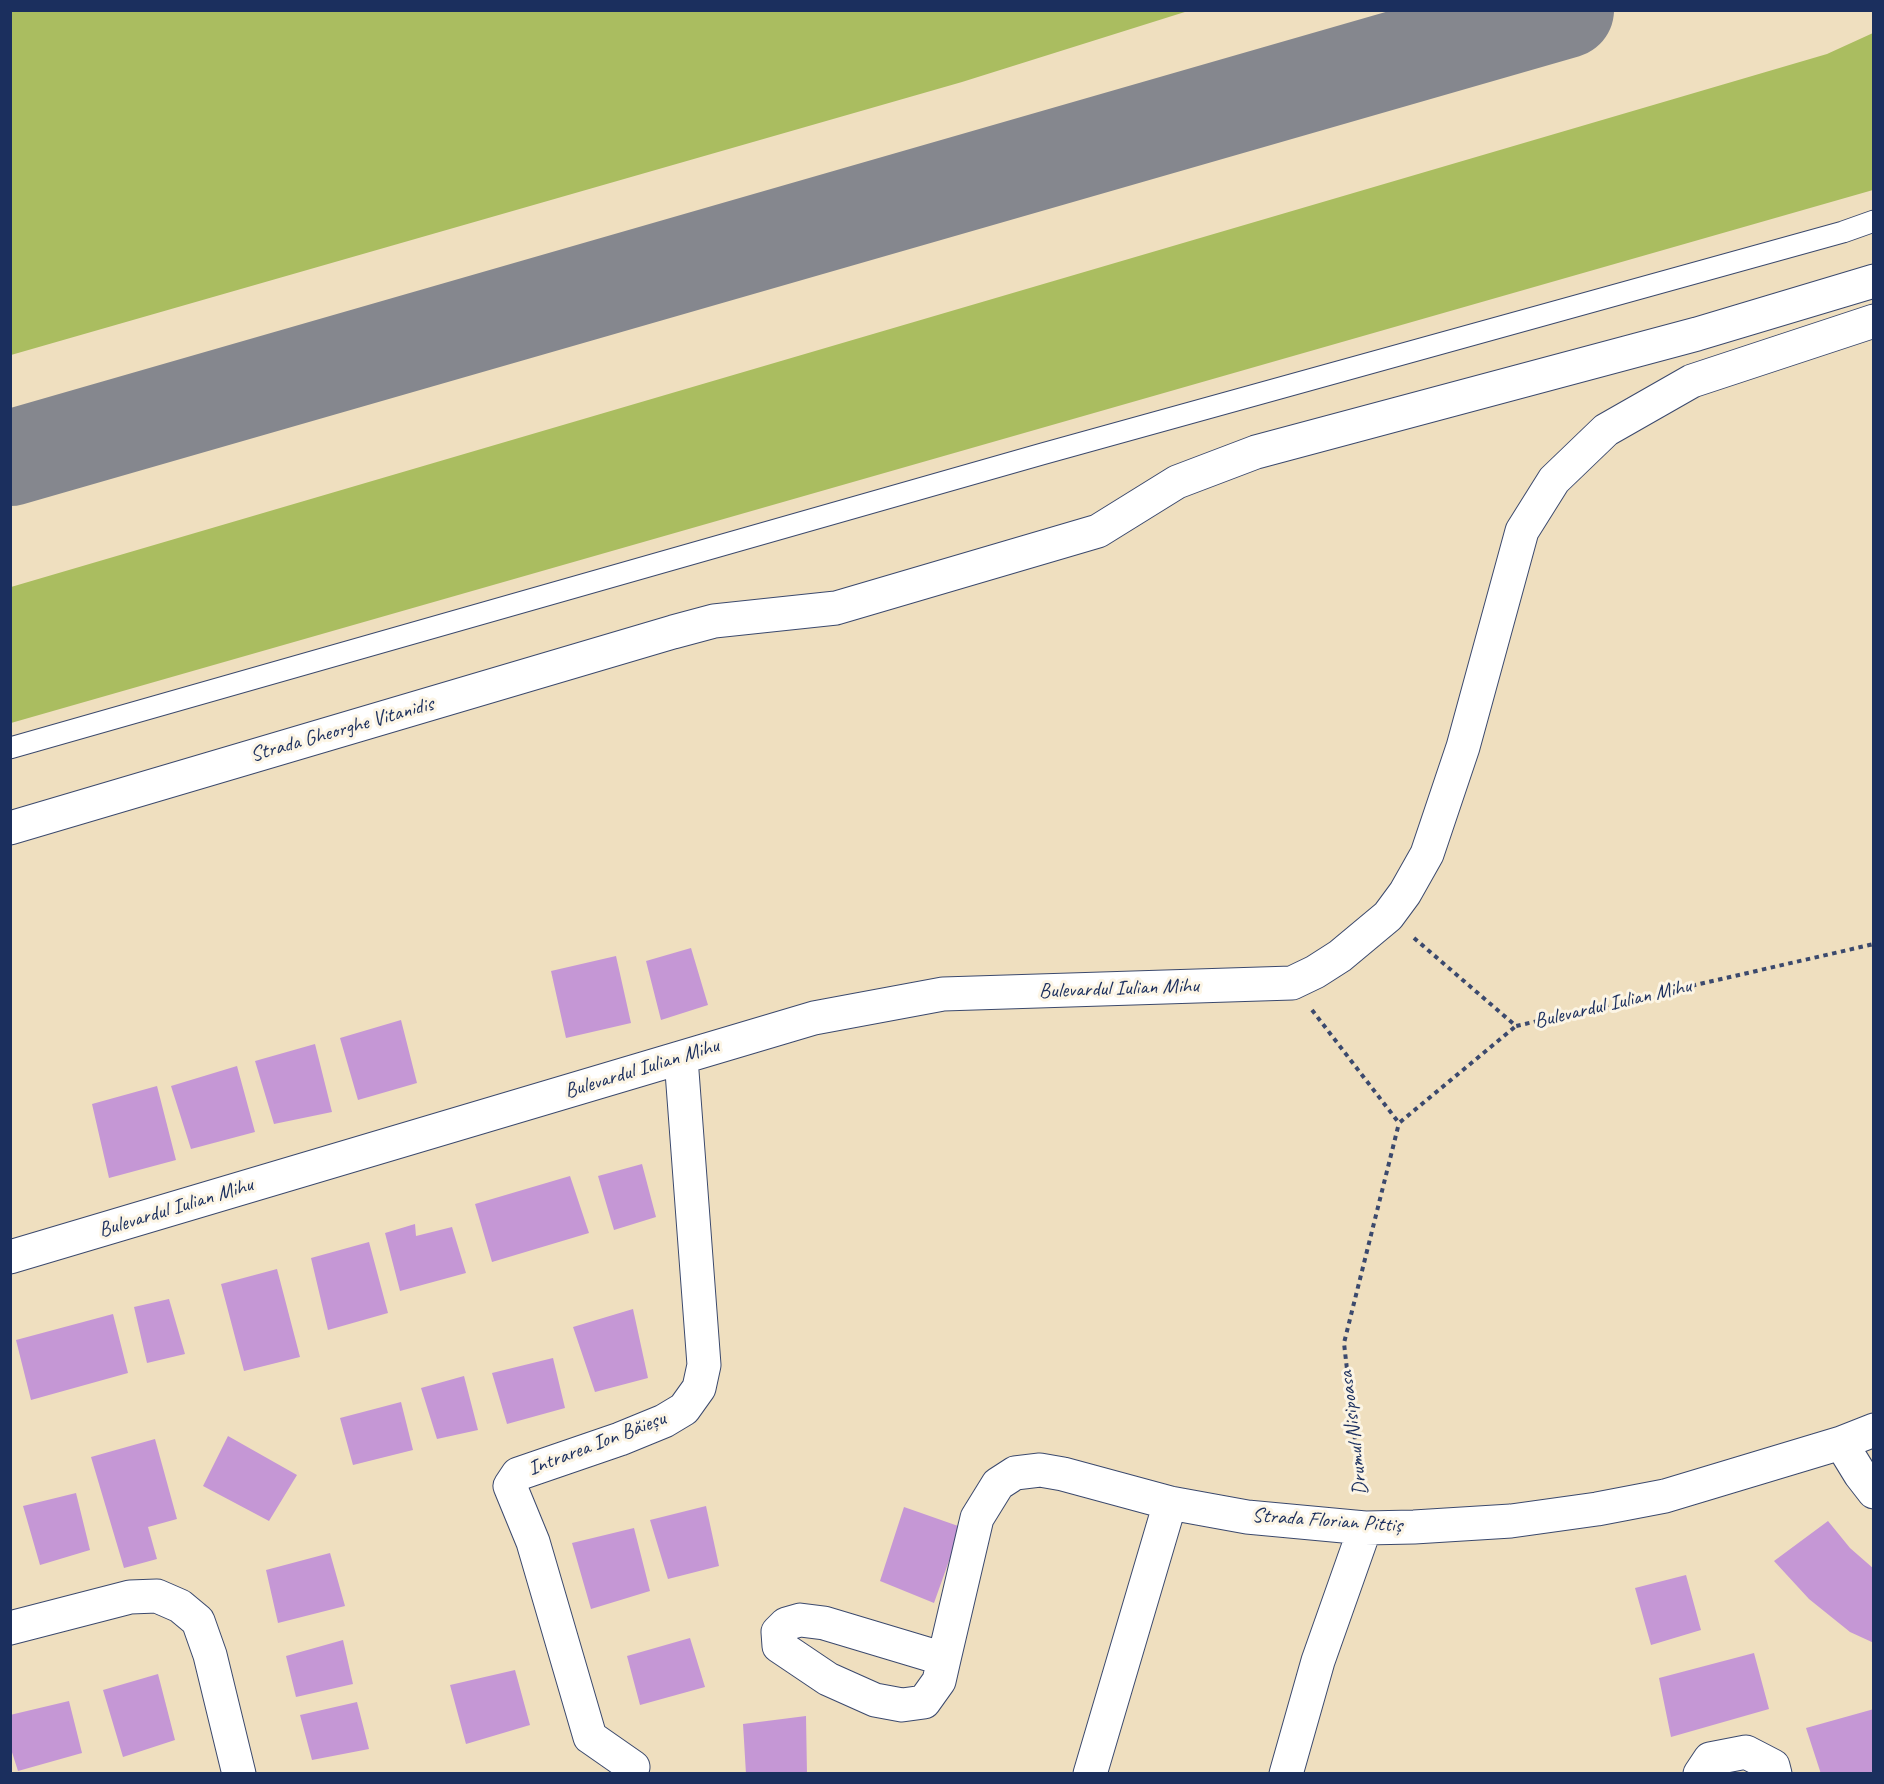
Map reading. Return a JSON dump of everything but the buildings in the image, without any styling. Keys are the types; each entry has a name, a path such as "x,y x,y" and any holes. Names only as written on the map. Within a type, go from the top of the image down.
{"street":[{"name":"Strada Gheorghe Vitanidis","path":"10,828 714,621 848,605 1098,531 1177,482 1256,452 1697,334 1874,280"},
{"path":"1292,984 1340,956 1388,916 1405,893 1427,854 1463,747 1522,531 1554,480 1606,430 1692,381 1874,321"},
{"name":"Bulevardul Iulian Mihu","path":"10,1257 814,1018 943,994 1292,984"},
{"name":"Intrarea Ion Băieșu","path":"633,1767 590,1737 533,1542 510,1486 518,1474 620,1439 664,1421 684,1409 699,1388 704,1365 681,1058"},
{"name":"Strada Florian Pittiș","path":"944,1659 977,1518 998,1484 1015,1473 1040,1470 1063,1474 1170,1503 1247,1516 1365,1528 1414,1527 1511,1521 1597,1509 1665,1496 1841,1443 1874,1430"},
{"path":"1841,1443 1874,1492"},
{"path":"1090,1773 1170,1503"},
{"path":"1287,1773 1318,1661 1365,1528"},
{"path":"10,1628 130,1598 157,1596 180,1606 198,1621 210,1655 238,1773"},
{"path":"1700,1773 1710,1759 1746,1752 1773,1766 1775,1773"}],"lane":[{"path":"10,748 1019,460 1831,235 1874,221"}],"path":[{"name":"Bulevardul Iulian Mihu","path":"1388,916 1516,1026 1874,944"},
{"path":"1292,984 1399,1123 1516,1026"},
{"name":"Drumul Nisipoasa","path":"1365,1528 1344,1343 1399,1123"}],"green space":[{"path":"11,10 1188,11 962,82 11,355"},
{"path":"1873,33 1873,190 11,723 11,587 1827,54"}],"taxiway":[{"path":"10,458 1566,10"}]}
